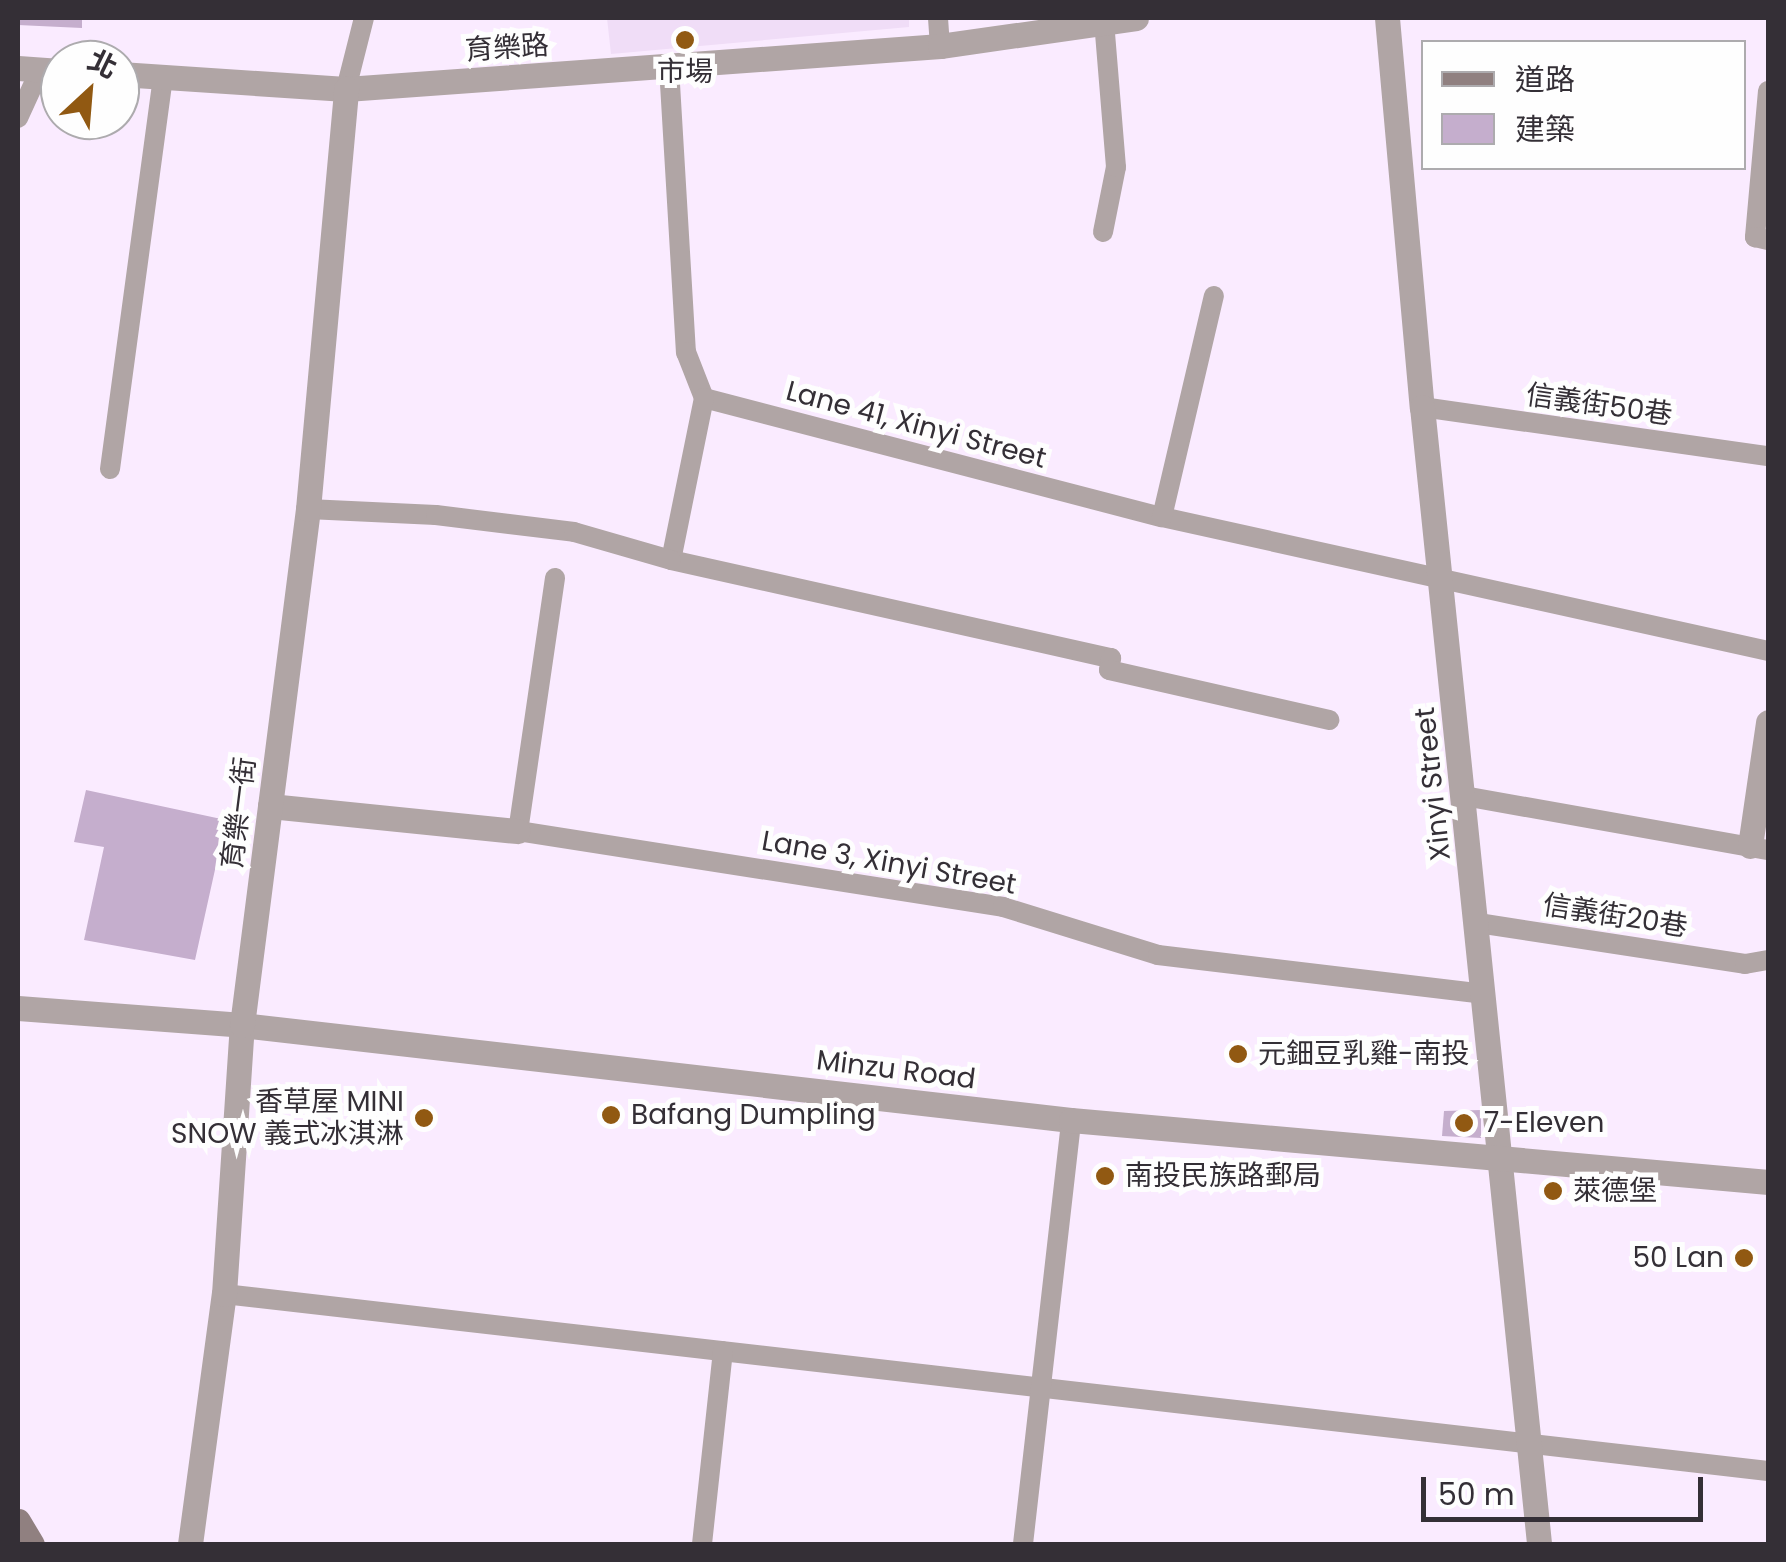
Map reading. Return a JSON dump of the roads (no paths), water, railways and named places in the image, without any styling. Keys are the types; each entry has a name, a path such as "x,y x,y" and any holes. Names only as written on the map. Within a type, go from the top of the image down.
{"main road":[{"path":"18,1521 32,1544"}],"street":[{"name":"育樂路","path":"140,75 346,89 940,46 1136,18"},
{"name":"Xinyi Street","path":"1388,18 1422,407 1486,994 1540,1544"},
{"name":"育樂一街","path":"190,1544 224,1294 242,1025 308,509 346,89"},
{"path":"1759,848 1768,722"},
{"path":"270,806 518,831"},
{"name":"Minzu Road","path":"18,1008 242,1025 1071,1120 1768,1182"}],"lane":[{"path":"346,89 364,18"},
{"path":"938,18 940,46"},
{"path":"1103,232 1116,167 1104,21"},
{"path":"669,67 686,352 704,398 671,560"},
{"path":"18,118 39,70"},
{"path":"110,469 163,76"},
{"path":"1768,92 1755,237 1768,240"},
{"path":"1162,517 1214,296"},
{"name":"Lane 41, Xinyi Street","path":"704,398 1162,517 1768,651"},
{"name":"信義街50巷","path":"1422,407 1768,456"},
{"path":"308,509 436,515 574,532 671,560 1111,658 1108,670 1328,720"},
{"path":"518,831 555,578"},
{"path":"1464,796 1759,848"},
{"name":"Lane 3, Xinyi Street","path":"518,831 1003,907 1158,955 1486,994"},
{"name":"信義街20巷","path":"1478,923 1745,964 1768,960"},
{"path":"1023,1544 1071,1120"},
{"path":"224,1294 1768,1471"},
{"path":"702,1544 724,1351"}],"place":[{"name":"市場","path":"685,40"},
{"name":"元鈿豆乳雞-南投","path":"1238,1054"},
{"name":"Bafang Dumpling","path":"611,1115"},
{"name":"香草屋 MINI SNOW 義式冰淇淋","path":"424,1118"},
{"name":"7-Eleven","path":"1464,1123"},
{"name":"南投民族路郵局","path":"1105,1176"},
{"name":"萊德堡","path":"1553,1191"},
{"name":"50 Lan","path":"1744,1258"}]}
